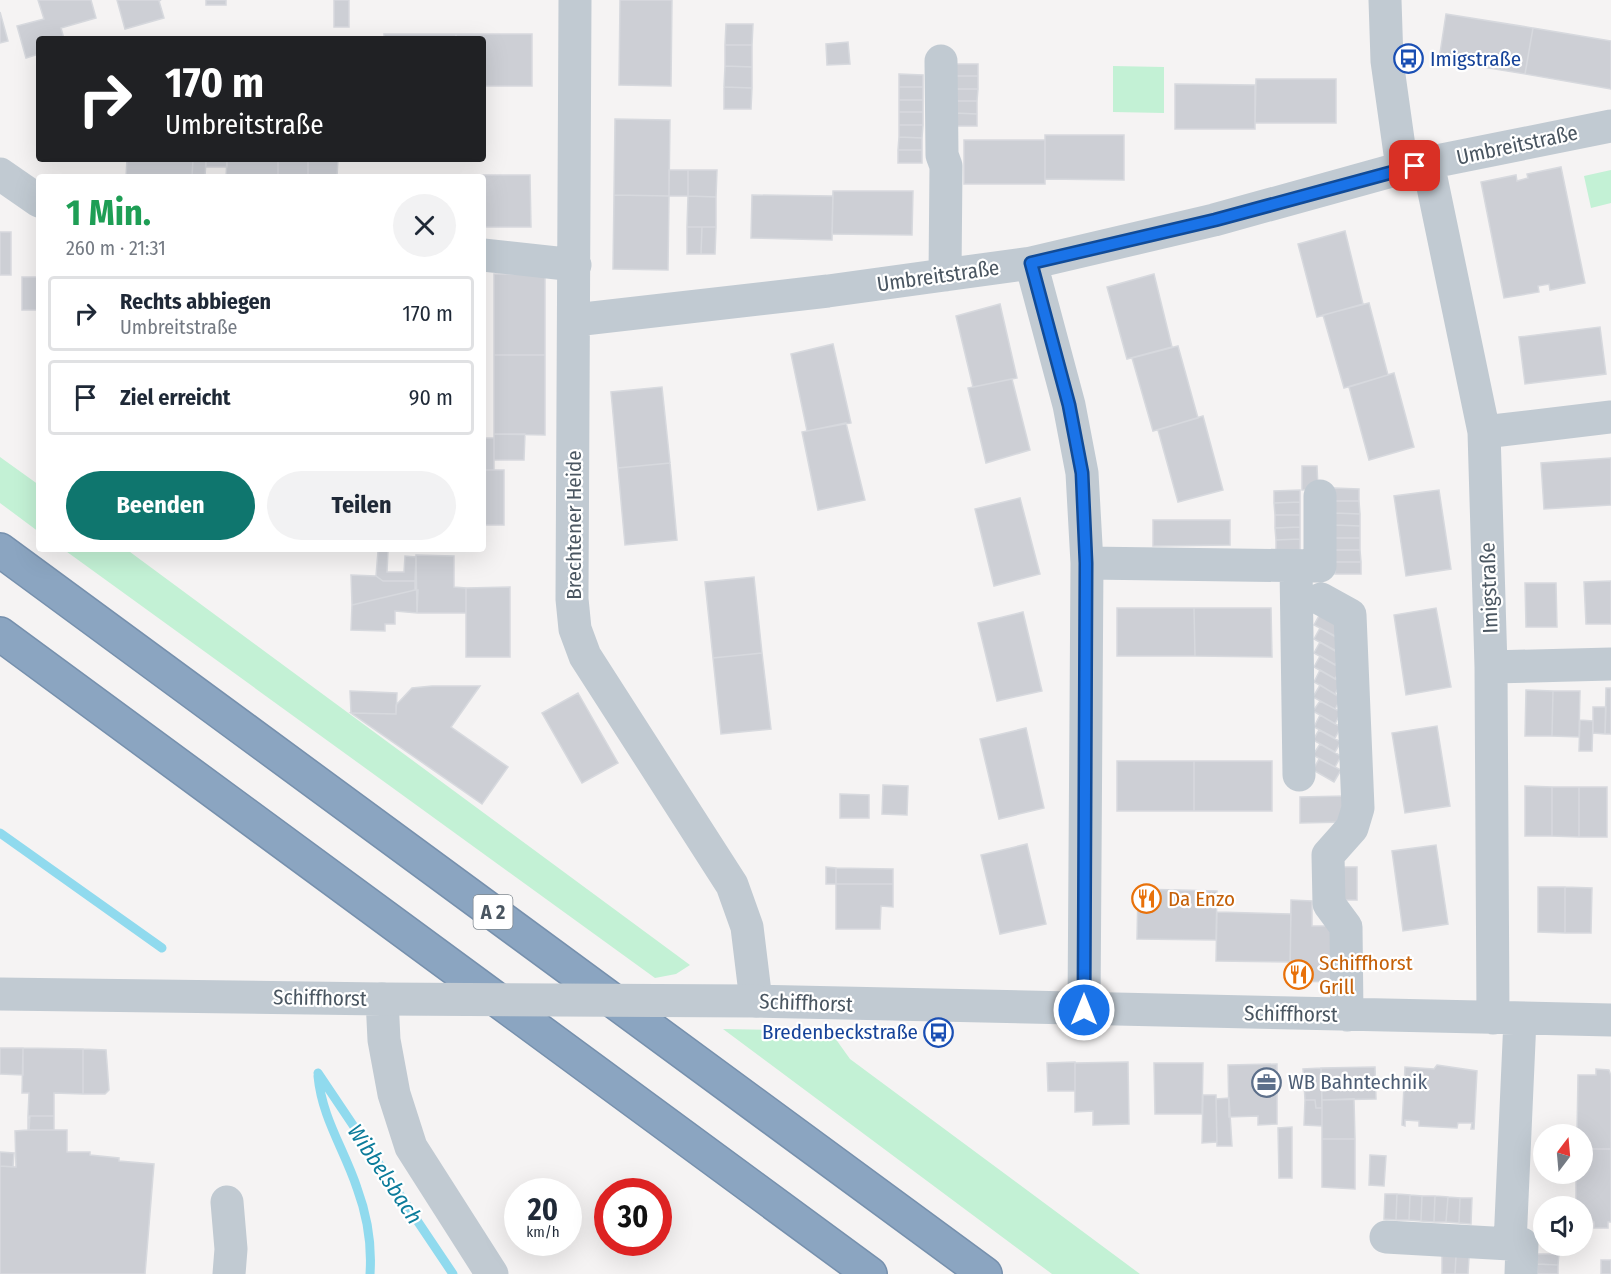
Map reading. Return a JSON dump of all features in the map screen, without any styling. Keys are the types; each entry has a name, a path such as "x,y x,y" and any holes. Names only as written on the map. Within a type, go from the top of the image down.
{"highway":[{"name":"A 2","path":"0,550 985,1274"},
{"path":"0,634 870,1274"}],"street":[{"name":"Brechtener Heide","path":"575,0 573,600 575,629 585,656 732,885 747,927 765,997"},
{"name":"Imigstraße","path":"1385,0 1387,61 1484,432 1491,667 1506,1018 1510,1244"},
{"path":"941,61 942,155 946,166 945,275"},
{"name":"Umbreitstraße","path":"575,320 828,291 1031,263 1215,220 1415,166 1611,126"},
{"path":"0,174 36,199"},
{"path":"486,255 575,266"},
{"path":"1031,263 1069,405 1082,473 1086,563 1084,1010"},
{"path":"1484,432 1611,417"},
{"path":"1086,563 1320,566 1320,496"},
{"path":"1296,567 1299,775"},
{"path":"1322,599 1350,615 1358,808 1352,828 1328,855 1329,904 1346,927 1347,1015"},
{"path":"1491,667 1611,664"},
{"name":"Schiffhorst","path":"0,994 381,999 765,997 1084,1010 1611,1020"},
{"path":"381,999 384,1040 394,1094 411,1147 492,1274"},
{"path":"227,1202 231,1249 229,1274"},
{"path":"1386,1237 1522,1244 1521,1274"}],"green space":[{"path":"1113,66 1164,67 1164,113 1113,112"},
{"path":"1611,170 1611,203 1591,208 1584,176"},
{"path":"0,457 36,483 36,530 0,503"},
{"path":"67,552 130,552 690,965 676,974 655,978"},
{"path":"723,1029 830,1031 850,1059 1140,1274 1052,1274"}],"building":[{"path":"38,0 91,0 96,18 61,28 63,36 36,36 36,55 26,58 17,26 44,19"},
{"path":"117,0 161,0 159,1 164,18 125,29"},
{"path":"206,0 226,0 226,5 206,5"},
{"path":"334,0 349,0 349,27 334,27"},
{"path":"620,0 672,0 671,86 619,85"},
{"path":"0,12 8,41 0,43"},
{"path":"1446,14 1533,28 1525,74 1439,60"},
{"path":"726,24 753,24 752,45 725,45"},
{"path":"1533,28 1611,41 1611,89 1525,74"},
{"path":"384,34 456,34 456,36 384,36"},
{"path":"456,34 532,34 532,86 486,86 486,36 456,36"},
{"path":"848,42 850,64 827,65 826,44"},
{"path":"725,45 752,45 752,67 725,66"},
{"path":"955,64 978,64 978,76 955,76"},
{"path":"725,66 752,67 752,88 724,87"},
{"path":"899,74 923,75 923,87 899,87"},
{"path":"955,76 978,76 978,89 954,89"},
{"path":"1256,79 1336,79 1336,123 1255,123"},
{"path":"1175,84 1255,85 1255,129 1175,129"},
{"path":"724,87 752,88 751,109 724,109"},
{"path":"899,87 923,87 923,100 899,100"},
{"path":"954,89 978,89 977,101 954,101"},
{"path":"899,100 923,100 923,112 899,112"},
{"path":"954,101 977,101 977,114 954,113"},
{"path":"899,112 923,112 923,125 899,125"},
{"path":"954,113 977,114 977,126 953,126"},
{"path":"615,119 670,120 669,196 614,195"},
{"path":"899,125 923,125 922,138 899,137"},
{"path":"1045,135 1124,135 1124,180 1045,179"},
{"path":"899,137 922,138 922,150 898,150"},
{"path":"964,140 1045,140 1045,184 964,184"},
{"path":"898,150 922,150 922,163 898,163"},
{"path":"127,162 193,162 192,174 126,174"},
{"path":"193,162 206,162 205,174 192,174"},
{"path":"206,162 227,162 227,167 206,167"},
{"path":"227,162 278,162 278,174 226,174"},
{"path":"278,162 308,162 308,174 278,174"},
{"path":"308,162 338,162 337,174 308,174"},
{"path":"1561,167 1585,283 1550,290 1549,284 1538,286 1539,292 1504,298 1481,182 1516,175 1517,181 1528,178 1527,174"},
{"path":"669,170 688,170 688,196 669,196"},
{"path":"688,170 717,170 716,197 688,196"},
{"path":"486,175 530,175 531,227 486,227"},
{"path":"833,191 913,191 912,235 832,234"},
{"path":"614,195 669,196 668,270 613,269"},
{"path":"752,195 833,196 832,240 751,238"},
{"path":"688,196 716,197 716,227 687,227"},
{"path":"687,227 702,227 701,254 687,254"},
{"path":"702,227 716,227 715,254 701,254"},
{"path":"1345,231 1363,304 1317,317 1298,244"},
{"path":"0,232 11,232 11,275 0,275"},
{"path":"494,274 545,274 545,355 494,355"},
{"path":"1154,274 1172,347 1127,359 1107,287"},
{"path":"22,277 36,277 36,310 22,310"},
{"path":"1369,303 1388,375 1344,388 1323,315"},
{"path":"1000,304 1017,378 973,387 956,316"},
{"path":"1600,327 1606,374 1525,384 1519,337"},
{"path":"833,344 851,423 807,431 791,354"},
{"path":"1178,346 1198,418 1153,431 1132,358"},
{"path":"494,355 545,355 545,435 494,434"},
{"path":"1394,373 1414,447 1369,460 1349,387"},
{"path":"1012,379 1030,450 986,463 968,388"},
{"path":"662,387 670,463 618,468 611,392"},
{"path":"1203,416 1223,490 1178,502 1158,430"},
{"path":"846,423 865,500 818,510 802,432"},
{"path":"494,434 525,434 524,460 494,460"},
{"path":"486,438 494,438 494,470 486,470"},
{"path":"1611,458 1611,505 1544,509 1541,463"},
{"path":"670,463 677,540 625,545 618,468"},
{"path":"1302,466 1317,466 1318,489 1302,490"},
{"path":"486,470 504,470 504,525 486,525"},
{"path":"1334,488 1359,489 1359,501 1334,501"},
{"path":"1300,490 1300,502 1274,503 1274,491"},
{"path":"1439,490 1451,569 1406,576 1394,496"},
{"path":"1020,498 1040,574 994,586 975,509"},
{"path":"1334,501 1359,501 1360,514 1334,513"},
{"path":"1300,502 1300,515 1275,515 1274,503"},
{"path":"1334,513 1360,514 1360,526 1334,525"},
{"path":"1275,515 1300,515 1300,527 1275,528"},
{"path":"1153,520 1230,520 1230,545 1153,546"},
{"path":"1334,525 1360,526 1360,538 1334,538"},
{"path":"1300,527 1300,539 1276,540 1275,528"},
{"path":"1334,538 1360,538 1360,550 1335,550"},
{"path":"1300,539 1300,552 1276,553 1276,540"},
{"path":"1335,550 1360,550 1361,562 1335,562"},
{"path":"378,552 388,552 387,572 404,572 405,556 416,557 415,581 383,581 376,576"},
{"path":"416,555 454,556 454,587 466,588 466,613 417,613"},
{"path":"1335,562 1361,562 1361,574 1335,574"},
{"path":"351,575 376,576 383,581 415,581 415,590 352,605"},
{"path":"754,577 762,653 713,658 705,582"},
{"path":"1611,581 1611,624 1586,624 1584,582"},
{"path":"1525,583 1556,583 1557,627 1526,627"},
{"path":"510,587 510,657 466,657 466,588"},
{"path":"418,590 417,613 395,611 395,624 385,624 385,631 351,630 352,605"},
{"path":"1117,608 1194,608 1195,656 1117,656"},
{"path":"1194,608 1271,608 1272,657 1195,656"},
{"path":"1436,608 1451,687 1406,695 1394,615"},
{"path":"1023,612 1042,691 997,701 978,623"},
{"path":"1320,614 1341,625 1335,636 1314,625"},
{"path":"1320,628 1341,640 1335,651 1314,639"},
{"path":"1320,642 1342,654 1335,665 1314,653"},
{"path":"762,653 771,729 721,734 713,658"},
{"path":"1320,656 1341,668 1335,679 1314,667"},
{"path":"1320,670 1341,682 1335,694 1314,682"},
{"path":"1320,685 1341,698 1335,709 1313,697"},
{"path":"480,686 451,727 508,767 482,804 351,713 396,714 396,705 412,688"},
{"path":"1606,688 1611,688 1611,734 1605,734"},
{"path":"1526,690 1553,691 1552,736 1525,736"},
{"path":"350,691 397,693 396,714 351,713"},
{"path":"1553,691 1580,691 1579,737 1552,736"},
{"path":"578,693 618,763 582,783 542,713"},
{"path":"1320,701 1341,712 1335,724 1313,711"},
{"path":"1593,707 1606,707 1605,734 1593,733"},
{"path":"1320,715 1341,727 1335,738 1314,727"},
{"path":"1580,720 1593,721 1592,751 1579,751"},
{"path":"1437,726 1450,806 1405,813 1392,733"},
{"path":"1026,728 1044,808 999,819 980,739"},
{"path":"1319,730 1341,742 1335,752 1313,740"},
{"path":"1320,744 1341,756 1335,767 1313,755"},
{"path":"1319,759 1341,770 1334,782 1313,770"},
{"path":"1117,761 1194,761 1194,811 1117,811"},
{"path":"1194,761 1272,761 1272,811 1194,811"},
{"path":"883,785 908,786 907,815 882,814"},
{"path":"1525,786 1552,787 1552,836 1525,836"},
{"path":"1552,787 1579,787 1579,837 1552,836"},
{"path":"1579,787 1607,787 1607,837 1579,837"},
{"path":"840,794 869,795 869,818 840,818"},
{"path":"1345,796 1346,822 1300,823 1300,797"},
{"path":"1027,844 1046,924 1000,934 981,855"},
{"path":"1436,845 1448,924 1403,931 1392,851"},
{"path":"826,867 836,868 836,884 826,884"},
{"path":"1343,867 1357,867 1357,900 1343,900"},
{"path":"836,868 893,869 893,884 836,884"},
{"path":"836,884 893,884 893,907 881,906 880,929 836,929"},
{"path":"1538,887 1565,887 1565,933 1538,932"},
{"path":"1565,887 1592,888 1591,933 1565,933"},
{"path":"1138,889 1217,891 1216,940 1137,939"},
{"path":"1291,900 1312,901 1312,926 1335,926 1334,982 1290,981"},
{"path":"1217,912 1291,914 1290,962 1216,961"},
{"path":"0,1048 23,1048 23,1075 0,1074"},
{"path":"23,1048 83,1049 83,1094 54,1093 54,1116 28,1116 29,1093 22,1093"},
{"path":"83,1049 106,1050 109,1090 105,1094 83,1094"},
{"path":"1075,1062 1075,1091 1048,1091 1047,1063"},
{"path":"1128,1062 1129,1124 1093,1125 1093,1111 1075,1112 1075,1063"},
{"path":"1154,1063 1203,1063 1202,1114 1155,1114"},
{"path":"1277,1064 1277,1124 1258,1125 1258,1116 1229,1117 1228,1065"},
{"path":"1437,1065 1477,1071 1474,1129 1471,1129 1472,1123 1458,1123 1457,1128 1419,1126 1419,1121 1405,1120 1405,1126 1402,1125 1405,1067 1434,1069"},
{"path":"1375,1067 1376,1099 1322,1100 1321,1068"},
{"path":"1321,1068 1322,1108 1316,1108 1315,1100 1305,1100 1303,1069"},
{"path":"1596,1069 1609,1070 1611,1076 1611,1149 1593,1149 1593,1124 1577,1124 1578,1075 1596,1075"},
{"path":"1203,1095 1216,1095 1217,1142 1202,1143"},
{"path":"1229,1098 1232,1146 1217,1146 1216,1099"},
{"path":"1354,1099 1355,1139 1322,1139 1322,1100"},
{"path":"1305,1100 1315,1100 1316,1108 1322,1108 1322,1126 1304,1125"},
{"path":"28,1116 29,1130 67,1130 67,1152 90,1152 90,1155 119,1158 119,1161 154,1164 145,1274 0,1274 0,1166 16,1167 15,1131 28,1130"},
{"path":"30,1116 54,1116 54,1130 29,1130"},
{"path":"1292,1127 1292,1178 1279,1178 1278,1128"},
{"path":"1322,1139 1355,1139 1355,1189 1322,1187"},
{"path":"1593,1149 1611,1149 1611,1222 1608,1222 1608,1228 1594,1228 1593,1196 1576,1196 1576,1184 1593,1184"},
{"path":"0,1152 14,1153 13,1167 0,1166"},
{"path":"1370,1155 1386,1156 1384,1186 1369,1185"},
{"path":"1385,1194 1397,1194 1396,1220 1384,1219"},
{"path":"1397,1194 1410,1195 1409,1220 1396,1220"},
{"path":"1410,1195 1422,1196 1421,1221 1409,1220"},
{"path":"1422,1196 1435,1196 1434,1222 1421,1221"},
{"path":"1435,1196 1448,1197 1446,1222 1434,1222"},
{"path":"1448,1197 1460,1198 1459,1223 1446,1222"},
{"path":"1460,1198 1472,1198 1471,1224 1459,1223"},
{"path":"1442,1256 1456,1256 1455,1274 1442,1274"},
{"path":"1456,1256 1469,1257 1468,1274 1455,1274"},
{"path":"1537,1256 1559,1256 1558,1265 1537,1264"},
{"path":"1601,1260 1611,1260 1611,1274 1601,1274"},
{"path":"1537,1264 1558,1265 1558,1274 1537,1274"}],"waterway":[{"name":"Wibbelsbach","path":"0,833 162,948"},
{"name":"Wibbelsbach","path":"318,1073 453,1274"},
{"path":"318,1076 324,1106 364,1209 368,1230 370,1274"}],"place":[{"name":"Imigstraße","path":"1409,59"},
{"name":"Da Enzo","path":"1147,899"},
{"name":"Schiffhorst Grill","path":"1298,975"},
{"name":"Bredenbeckstraße","path":"939,1032"},
{"name":"WB Bahntechnik","path":"1267,1082"}],"route":[{"path":"1084,1010 1086,563 1082,473 1069,405 1031,263 1215,220 1415,166"}]}
